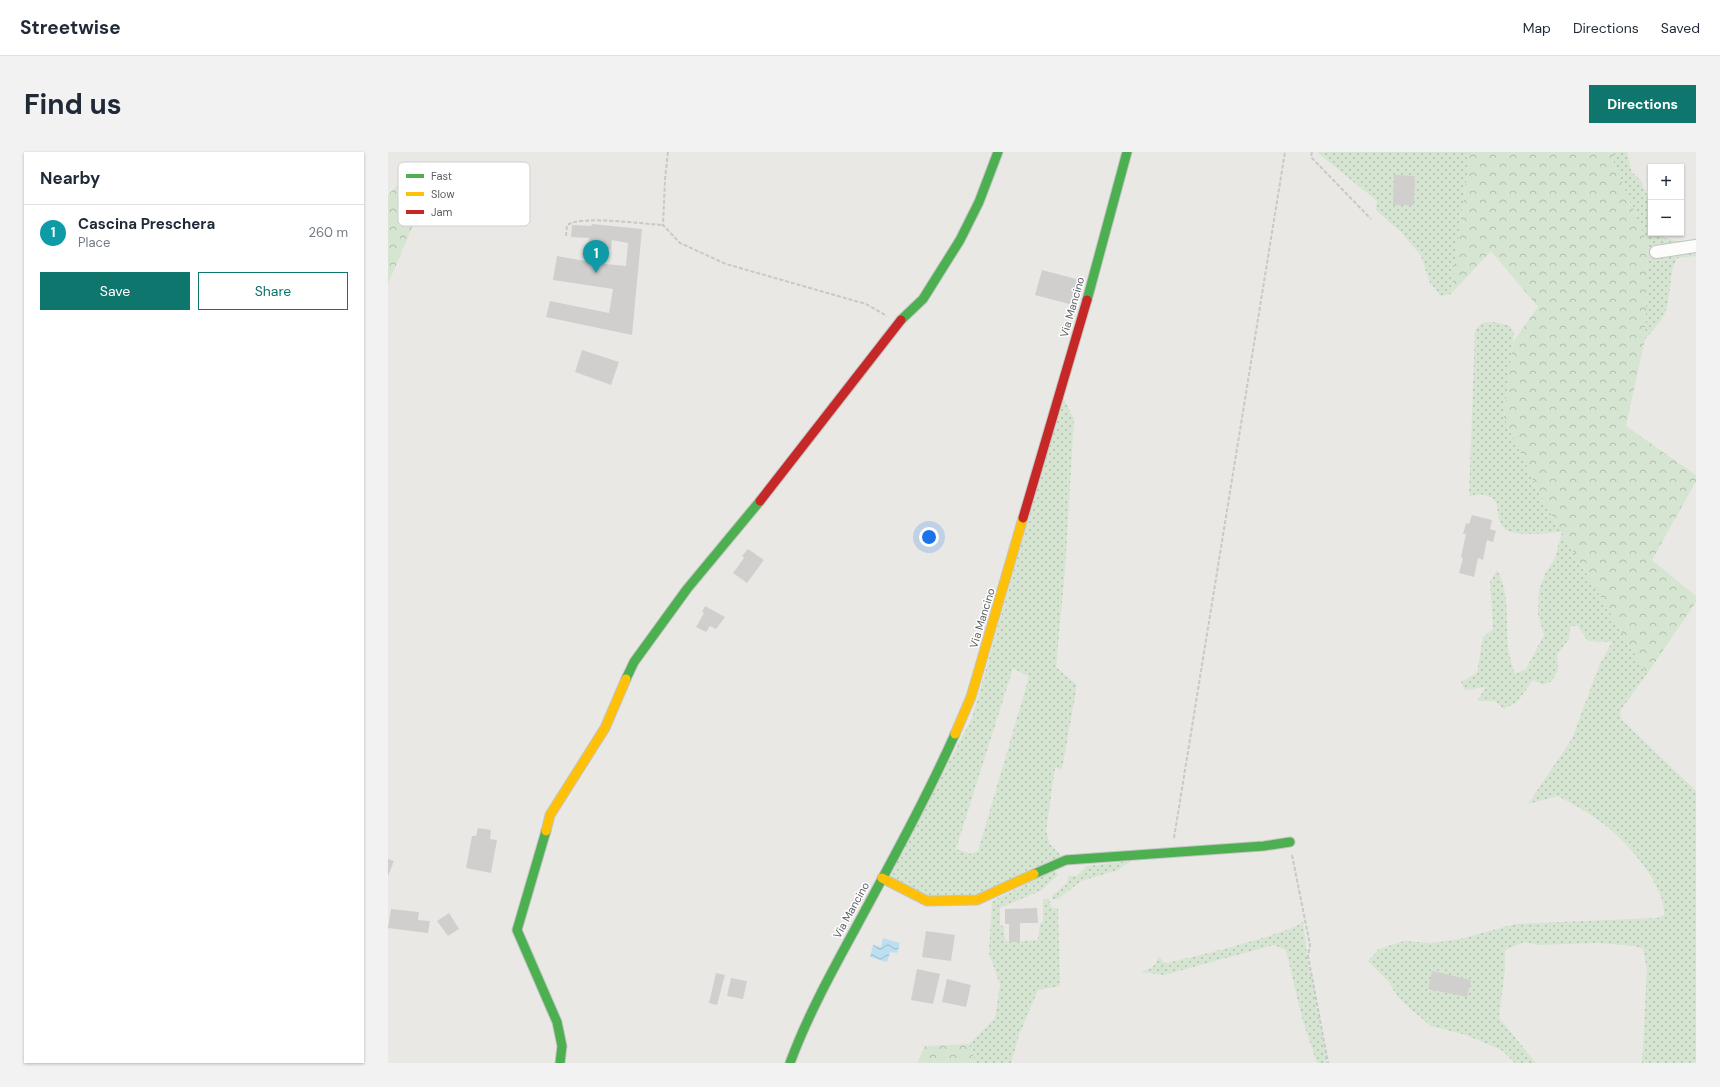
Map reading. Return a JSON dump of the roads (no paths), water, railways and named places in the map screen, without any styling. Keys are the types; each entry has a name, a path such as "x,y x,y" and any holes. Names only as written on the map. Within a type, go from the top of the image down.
{"street":[{"path":"560,1063 562,1046 557,1022 517,930 550,815 605,728 634,662 687,589 780,478 898,322 923,299 960,240 979,202 998,152"},
{"name":"Via Mancino","path":"790,1063 802,1031 826,983 933,783 971,697 1083,314 1126,152"},
{"path":"1656,252 1696,246"},
{"path":"882,878 926,901 977,900 1066,860 1264,846 1290,842"}],"water":[{"path":"883,938 900,943 897,953 890,952 887,962 870,957 873,945 881,947"}],"place":[{"name":"Cascina Preschera","path":"596,273"}]}
